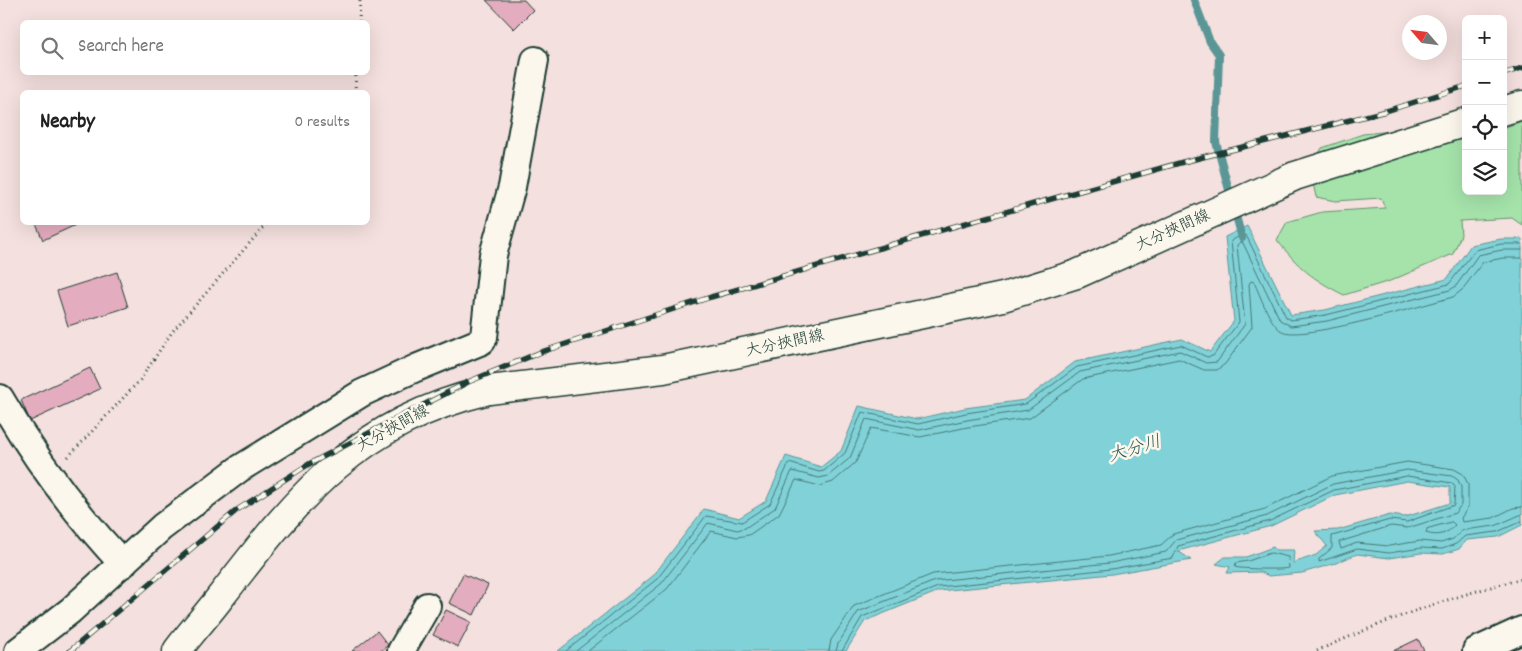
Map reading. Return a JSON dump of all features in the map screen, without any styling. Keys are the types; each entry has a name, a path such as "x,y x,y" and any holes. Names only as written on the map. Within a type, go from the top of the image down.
{"main road":[{"path":"1507,110 1522,105"},
{"name":"大分挾間線","path":"177,651 282,520 315,484 347,454 367,440 428,409 489,390 662,369 970,306 1046,285 1078,274 1295,176 1462,123"}],"street":[{"path":"18,651 70,611 162,527 212,488 306,426 390,379 482,341 494,255 512,187 535,60"},
{"path":"0,398 49,476 73,508 123,564"},
{"path":"401,651 427,606"},
{"path":"1487,649 1522,630"}],"path":[{"path":"359,20 360,0"},
{"path":"356,75 356,90"},
{"path":"49,476 135,386 172,332 265,225"},
{"path":"1317,651 1372,626 1426,607 1522,579"}],"green space":[{"path":"1522,121 1522,225 1512,218 1460,221 1461,235 1453,254 1390,281 1344,295 1323,284 1307,272 1277,240 1287,222 1322,212 1385,208 1381,198 1335,201 1316,197 1310,169 1322,148 1363,134 1411,129 1462,138 1462,195 1507,195 1507,127"}],"water":[{"name":"大分川","path":"1247,226 1291,315 1325,310 1447,279 1471,245 1501,239 1522,239 1522,525 1498,537 1467,540 1459,549 1443,554 1421,553 1389,558 1357,554 1336,563 1302,573 1269,576 1260,572 1227,573 1230,567 1216,564 1225,557 1246,557 1273,547 1276,550 1294,550 1293,563 1316,555 1327,546 1315,531 1338,530 1390,515 1405,517 1450,503 1450,487 1407,481 1335,495 1271,526 1178,551 1191,560 1112,574 939,591 865,621 846,651 558,651 653,576 704,509 739,518 766,501 786,456 821,467 841,451 859,406 917,419 965,408 1025,400 1075,362 1182,339 1210,352 1234,321 1225,237"}],"building":[{"path":"486,0 524,0 533,10 514,29"},
{"path":"36,225 76,225 43,240"},
{"path":"117,272 128,307 68,326 57,291"},
{"path":"90,368 100,389 30,421 21,400"},
{"path":"463,574 488,585 474,615 449,603"},
{"path":"446,610 471,622 458,647 433,635"},
{"path":"377,631 388,645 381,651 352,651"},
{"path":"1418,639 1424,651 1393,651"}],"waterway":[{"path":"1194,0 1210,42 1219,55 1216,142 1242,238"}],"railway":[{"path":"1507,73 1522,68"},
{"path":"70,651 237,510 309,464 468,382 541,352 711,297 952,227 1183,162 1386,111 1462,87"}]}
